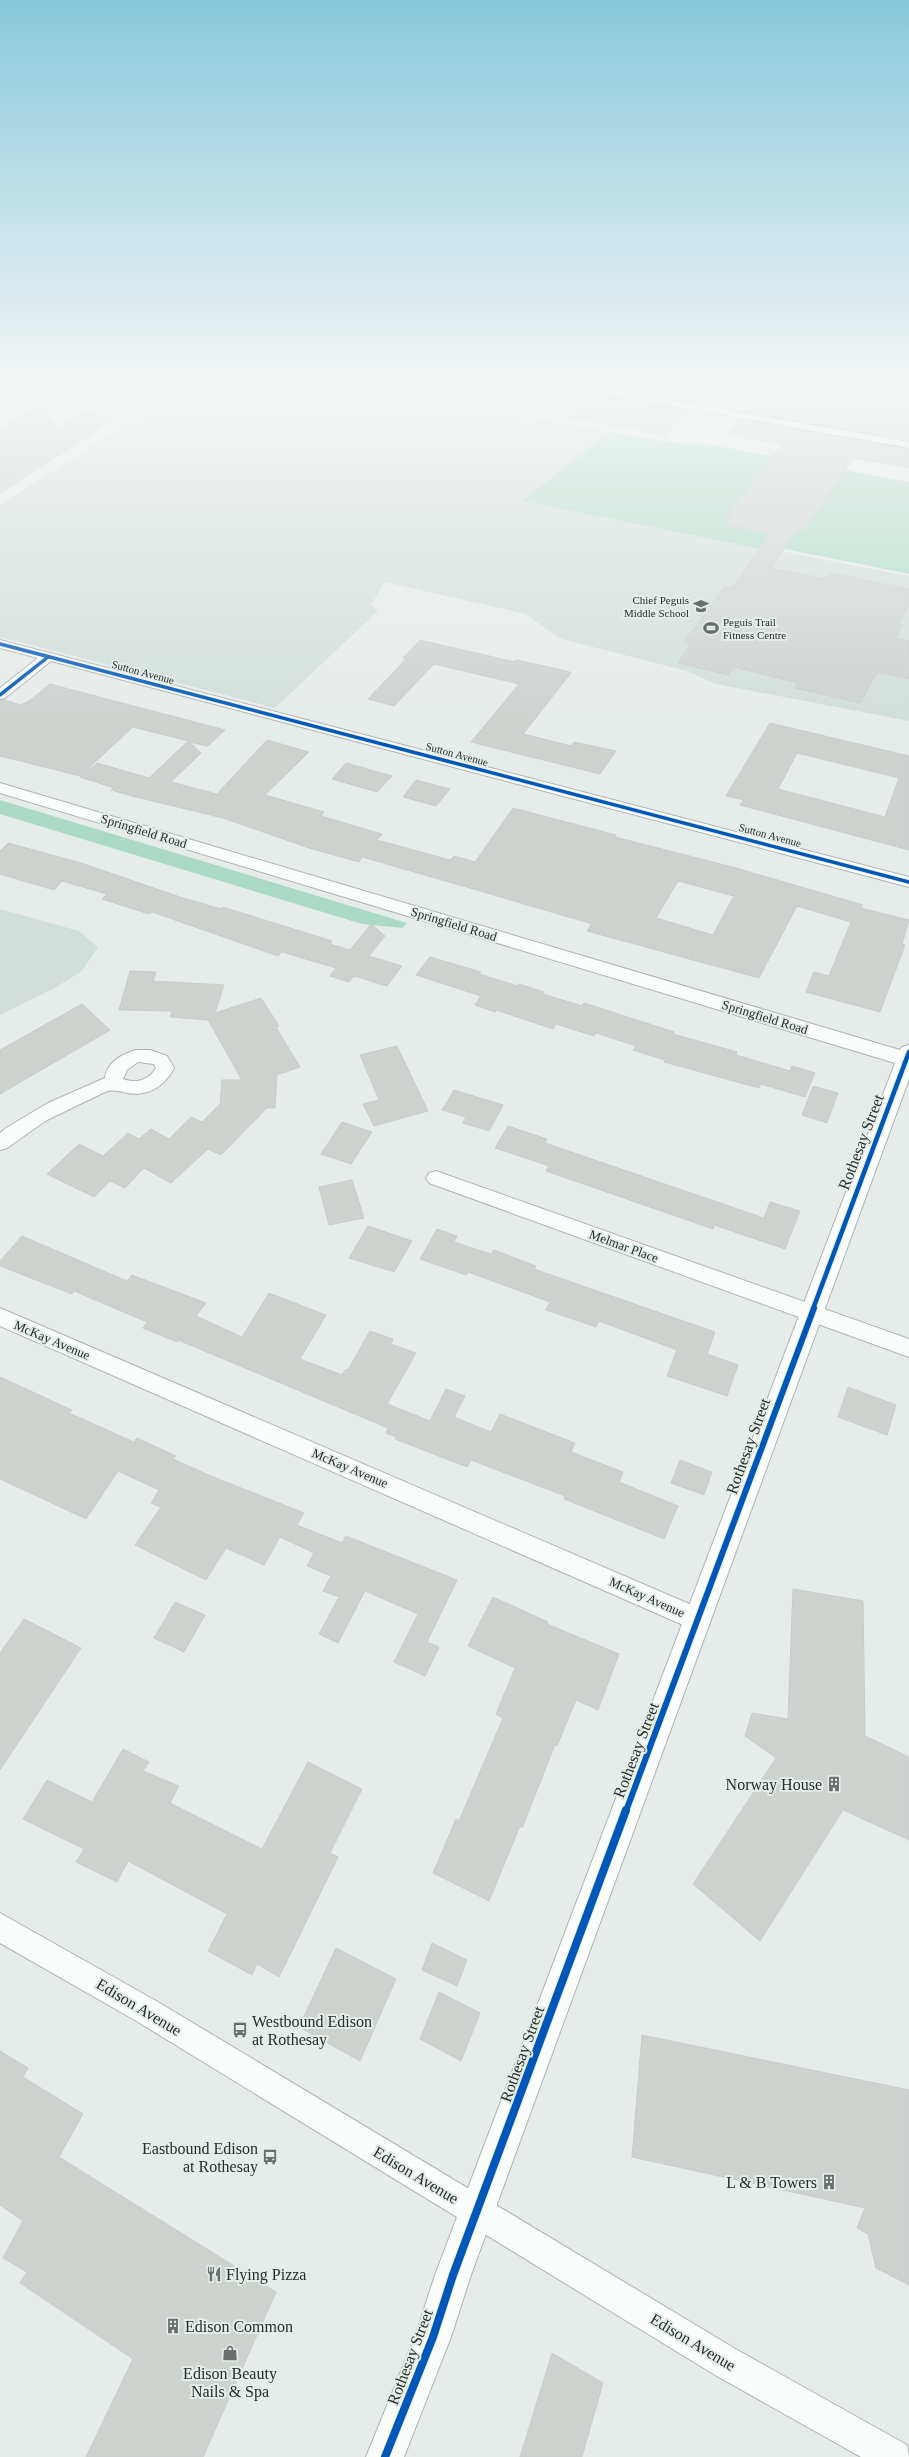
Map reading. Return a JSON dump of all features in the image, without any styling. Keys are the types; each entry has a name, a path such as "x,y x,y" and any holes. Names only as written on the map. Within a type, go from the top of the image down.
{"street":[{"name":"Sutton Avenue","path":"0,644 909,882"},
{"path":"0,695 48,657"},
{"name":"Springfield Road","path":"0,788 908,1057"},
{"name":"Rothesay Street","path":"385,2457 433,2336 477,2213 908,1057"},
{"path":"0,1143 45,1113 80,1095 114,1082"},
{"name":"Melmar Place","path":"436,1178 909,1348"},
{"name":"McKay Avenue","path":"0,1317 699,1620"},
{"name":"Edison Avenue","path":"0,1928 148,2012 477,2213 727,2363 895,2457"}],"shaded area":[{"path":"15,496 530,496 523,501 909,576 909,721 716,684 687,671 558,638 526,614 385,582 371,605 378,611 275,708 0,637 0,505"},
{"path":"0,909 79,931 98,947 82,971 53,989 0,1015"}],"green space":[{"path":"529,496 909,496 909,574 785,549 781,553 522,501"},
{"path":"0,800 407,923 402,928 362,924 0,814"}],"building":[{"path":"743,496 827,496 804,530 798,529 771,568 826,579 830,573 909,589 909,605 898,624 903,625 895,638 909,641 909,679 877,672 860,703 795,688 798,683 734,667 728,675 678,663 691,644 684,642 725,587 732,588 770,533 727,525 734,516 728,515"},
{"path":"420,640 515,662 516,660 571,673 523,734 571,746 574,742 616,751 600,774 471,742 519,684 434,664 394,706 368,699 406,659 403,658"},
{"path":"50,684 225,730 208,746 189,742 201,753 171,782 217,794 267,740 309,752 265,795 324,812 321,816 382,834 377,840 450,860 454,856 475,862 513,808 616,835 615,837 736,868 863,905 861,908 909,920 902,944 905,945 880,1012 806,992 814,972 829,976 851,922 797,906 759,978 587,931 592,924 362,857 359,862 309,848 223,818 111,790 114,788 80,777 97,763 149,778 188,741 133,727 80,776 0,756 0,700 5,700 20,705 29,701","holes":["678,881 734,896 713,935 656,918"]},
{"path":"770,723 909,756 909,850 740,805 744,800 726,796","holes":["797,753 899,778 885,817 778,789"]},
{"path":"346,763 392,776 377,792 332,779"},
{"path":"416,780 450,789 436,806 403,797"},
{"path":"8,843 81,863 183,898 221,909 223,907 332,941 330,944 350,950 371,924 385,936 369,956 402,966 387,986 354,976 349,982 330,976 336,968 282,952 278,956 152,912 149,914 102,899 107,894 62,881 54,890 0,874 0,851"},
{"path":"430,957 481,972 479,974 518,986 519,984 544,992 543,994 582,1006 584,1003 609,1011 674,1032 673,1034 737,1052 736,1055 790,1071 792,1066 815,1073 805,1097 761,1084 759,1088 664,1062 665,1060 633,1050 636,1046 596,1033 594,1036 556,1024 553,1029 496,1010 495,1012 475,1005 481,996 416,975"},
{"path":"130,971 156,972 153,981 224,985 215,1013 261,998 279,1026 276,1027 300,1067 277,1075 275,1108 267,1108 221,1155 208,1149 171,1183 144,1168 125,1188 110,1181 94,1197 47,1174 79,1144 103,1156 128,1133 139,1139 151,1129 169,1139 191,1117 202,1122 220,1104 222,1080 242,1080 208,1020 170,1017 172,1011 119,1010"},
{"path":"82,1004 110,1030 0,1094 0,1050"},
{"path":"397,1046 428,1111 374,1126 363,1104 379,1100 360,1055"},
{"path":"813,1086 838,1093 827,1123 802,1115"},
{"path":"454,1090 503,1105 489,1131 463,1123 466,1117 442,1110"},
{"path":"342,1122 372,1132 351,1164 321,1154"},
{"path":"508,1126 547,1139 545,1143 764,1218 770,1202 800,1211 785,1249 714,1225 713,1229 546,1171 549,1166 495,1148"},
{"path":"352,1180 364,1218 329,1225 319,1187"},
{"path":"368,1226 412,1241 394,1272 349,1258"},
{"path":"437,1229 457,1236 454,1242 491,1254 494,1250 536,1266 534,1269 715,1332 707,1354 738,1365 727,1396 667,1376 677,1350 599,1321 596,1327 546,1310 550,1302 468,1272 466,1275 420,1259"},
{"path":"22,1236 127,1281 132,1275 206,1303 196,1316 242,1337 269,1293 326,1315 300,1359 342,1375 346,1369 348,1370 370,1331 393,1339 391,1344 416,1353 387,1404 430,1421 446,1389 465,1396 454,1417 491,1432 500,1414 575,1443 571,1452 623,1472 619,1482 678,1506 664,1539 564,1499 565,1496 471,1460 467,1467 395,1439 396,1437 386,1433 388,1428 178,1340 177,1342 143,1328 147,1322 74,1291 72,1294 0,1266 0,1261"},
{"path":"0,1377 72,1410 69,1413 134,1442 137,1438 176,1456 173,1459 211,1476 304,1513 297,1525 342,1543 346,1536 457,1580 427,1642 439,1647 425,1676 394,1662 418,1614 365,1591 338,1643 319,1634 339,1597 323,1591 331,1576 307,1566 314,1553 280,1537 264,1565 226,1548 206,1580 135,1545 161,1507 151,1503 159,1490 118,1471 86,1519 0,1479"},
{"path":"848,1387 896,1405 887,1435 838,1417"},
{"path":"680,1460 712,1472 704,1495 671,1483"},
{"name":"Norway House","path":"793,1589 863,1601 865,1736 909,1757 909,1840 843,1810 760,1941 693,1884 776,1758 745,1736 752,1713 788,1719"},
{"path":"493,1597 548,1622 547,1624 619,1654 598,1710 576,1700 557,1746 555,1745 522,1828 520,1826 489,1901 433,1873 456,1819 459,1821 503,1718 496,1714 515,1668 468,1646"},
{"path":"175,1602 205,1615 184,1652 154,1638"},
{"path":"24,1619 81,1648 0,1770 0,1653"},
{"path":"123,1749 149,1762 143,1771 179,1786 170,1803 262,1849 308,1762 362,1789 330,1853 338,1857 279,1977 257,1964 252,1975 208,1951 227,1914 128,1861 117,1882 76,1862 84,1849 23,1819 47,1780 92,1802"},
{"path":"432,1943 467,1960 457,1986 422,1970"},
{"path":"336,1948 396,1979 360,2061 299,2027"},
{"path":"439,1992 480,2013 461,2061 420,2039"},
{"name":"L & B Towers","path":"642,2035 909,2090 909,2285 876,2268 868,2234 857,2228 865,2208 632,2157"},
{"name":"Edison Common","path":"0,2051 28,2068 23,2077 83,2114 59,2157 276,2292 203,2457 86,2457 133,2359 20,2283 27,2272 3,2258 23,2221 0,2205"},
{"path":"552,2353 603,2383 582,2457 520,2457"}],"cycle path":[{"path":"0,644 909,882"},
{"path":"0,695 48,657"},
{"path":"385,2457 433,2337 453,2275 909,1052"}],"place":[{"name":"Chief Peguis Middle School","path":"701,606"},
{"name":"Peguis Trail Fitness Centre","path":"711,628"},
{"name":"Norway House","path":"834,1784"},
{"name":"Westbound Edison at Rothesay","path":"240,2030"},
{"name":"Eastbound Edison at Rothesay","path":"270,2157"},
{"name":"L & B Towers","path":"829,2182"},
{"name":"Flying Pizza","path":"214,2274"},
{"name":"Edison Common","path":"173,2326"},
{"name":"Edison Beauty Nails & Spa","path":"230,2353"}]}
